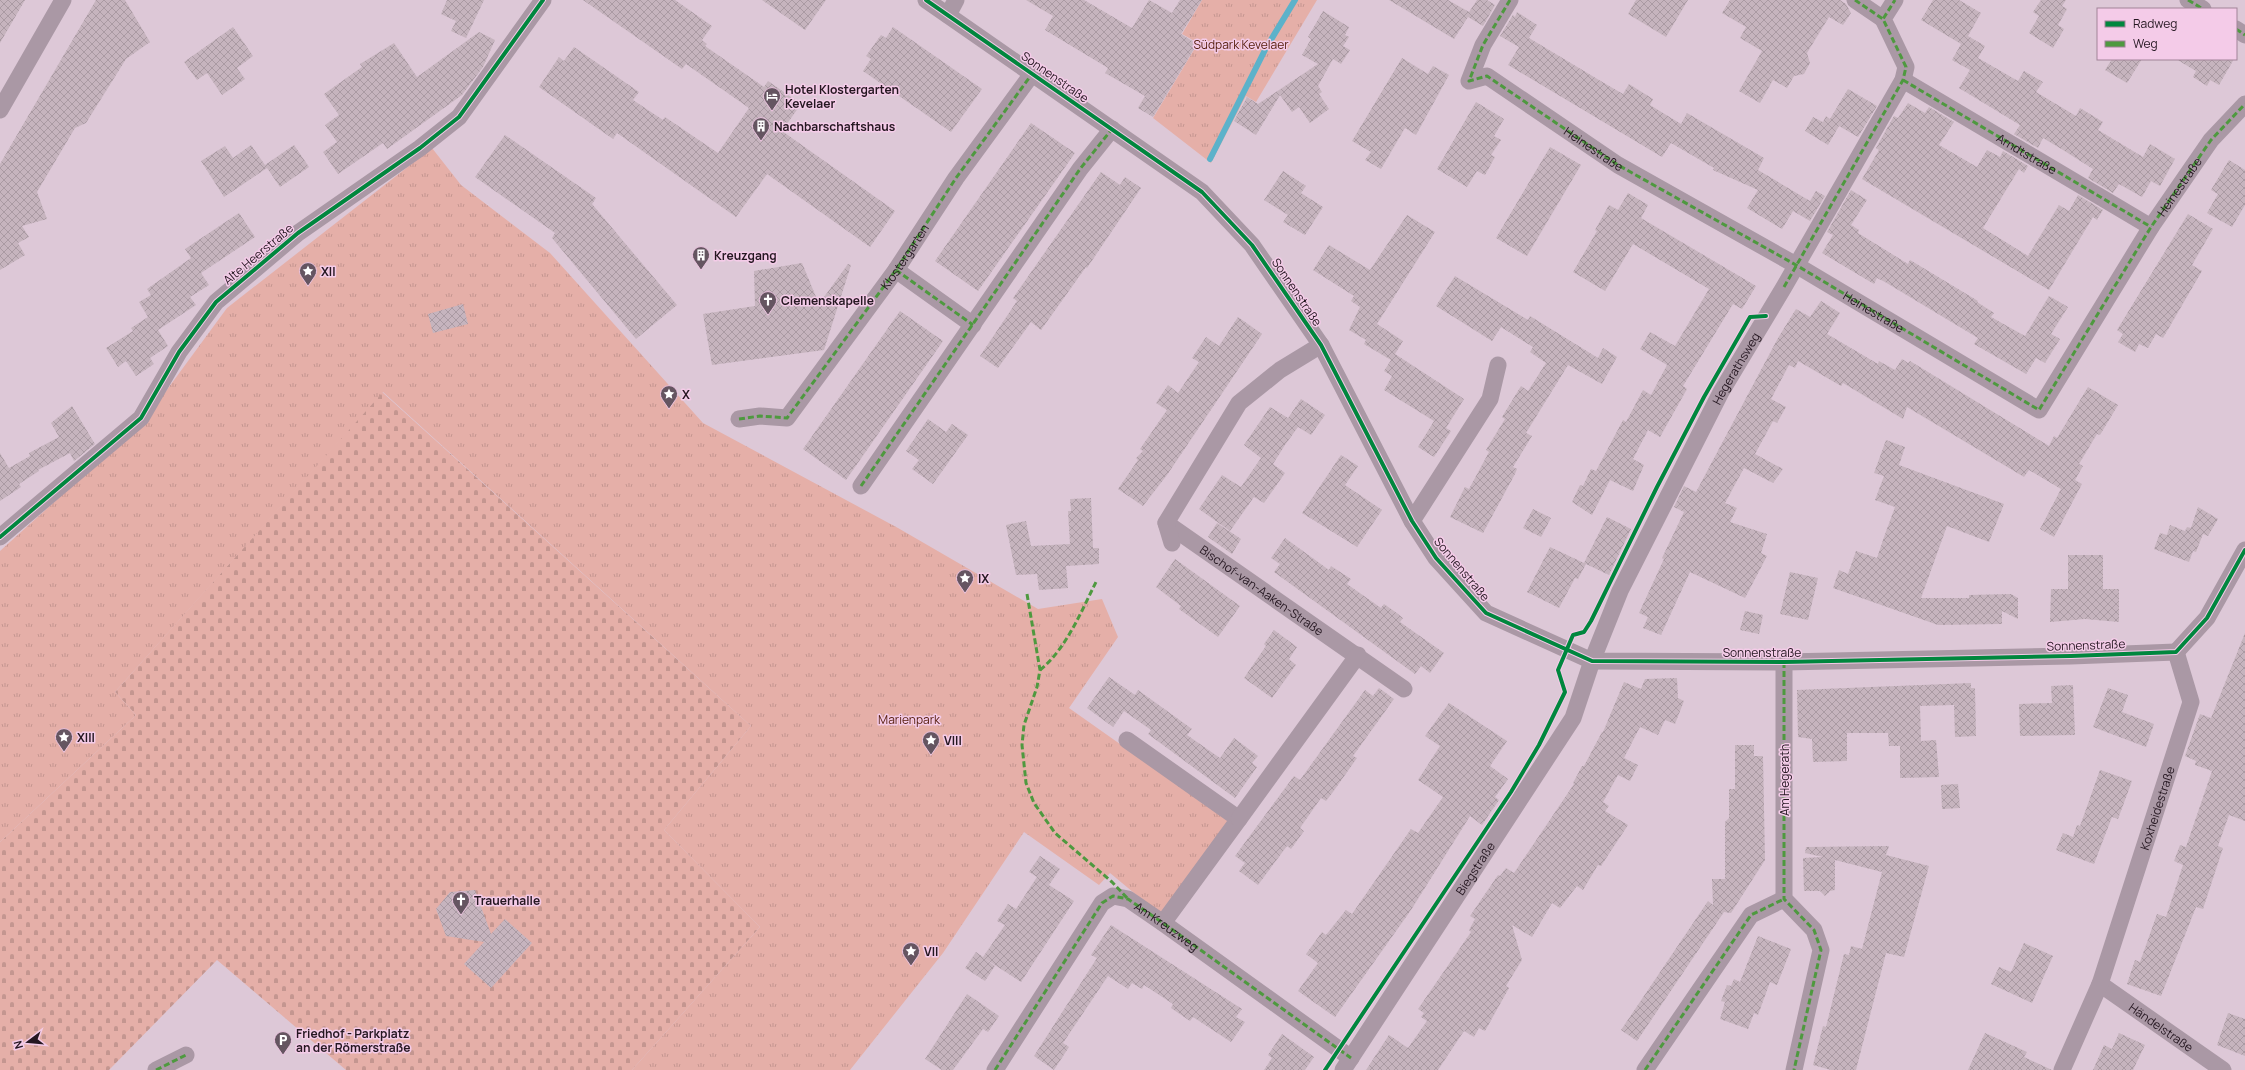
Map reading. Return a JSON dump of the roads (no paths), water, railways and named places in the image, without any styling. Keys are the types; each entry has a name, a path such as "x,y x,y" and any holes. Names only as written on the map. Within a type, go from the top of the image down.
{"street":[{"path":"0,110 63,0"},
{"name":"Alte Heerstraße","path":"0,538 141,418 179,352 216,302 298,233 420,148 459,117 543,0"},
{"name":"Sonnenstraße","path":"926,0 1202,192 1252,245 1321,345 1412,521 1436,558 1486,613 1592,661 1784,662 2071,656 2176,652"},
{"path":"948,15 956,0"},
{"name":"Heinestraße","path":"1510,0 1483,45 1469,81 1487,76 1618,165 1796,265 2039,410 2151,226 2211,140 2245,104"},
{"path":"1855,0 1883,19 1895,0"},
{"path":"2188,0 2201,8"},
{"name":"Hegerathsweg","path":"1592,661 1620,591 1721,392 1903,80 1906,66 1883,19"},
{"name":"Klostergarten","path":"739,419 760,416 787,418 896,270 956,178 1032,74"},
{"name":"Arndtstraße","path":"1903,80 2151,226"},
{"path":"861,486 974,325 1080,169 1112,129"},
{"path":"896,270 974,325"},
{"path":"1172,542 1166,523 1239,403 1280,370 1321,345"},
{"path":"1412,521 1490,400 1498,365"},
{"name":"Bischof-van-Aaken-Straße","path":"1166,523 1358,655 1404,689"},
{"path":"2176,652 2207,618 2244,557"},
{"name":"Koxheidestraße","path":"2062,1070 2100,984 2191,702 2176,652"},
{"path":"1163,923 1358,655"},
{"name":"Biegstraße","path":"1347,1064 1573,718 1592,661"},
{"name":"Am Hegerath","path":"1784,662 1784,899"},
{"path":"1127,740 1239,819"},
{"name":"Am Kreuzweg","path":"995,1070 1102,902 1113,896 1128,899 1163,923 1347,1064"},
{"path":"1646,1070 1751,915 1784,899 1814,930 1821,950 1794,1070"},
{"name":"Händelstraße","path":"2100,984 2223,1070"},
{"path":"156,1070 186,1055"}],"waterway":[{"path":"1210,159 1266,48 1295,0"}],"place":[{"name":"Hotel Klostergarten Kevelaer","path":"772,111"},
{"name":"Nachbarschaftshaus","path":"761,141"},
{"name":"Kreuzgang","path":"701,270"},
{"name":"XII","path":"308,286"},
{"name":"Clemenskapelle","path":"768,315"},
{"name":"X","path":"669,409"},
{"name":"IX","path":"965,593"},
{"name":"XIII","path":"64,752"},
{"name":"VIII","path":"931,755"},
{"name":"Trauerhalle","path":"461,915"},
{"name":"VII","path":"911,966"},
{"name":"Friedhof - Parkplatz an der Römerstraße","path":"283,1055"}],"park label":[{"name":"Südpark Kevelaer","path":"1241,44"},
{"name":"Marienpark","path":"909,719"}]}
